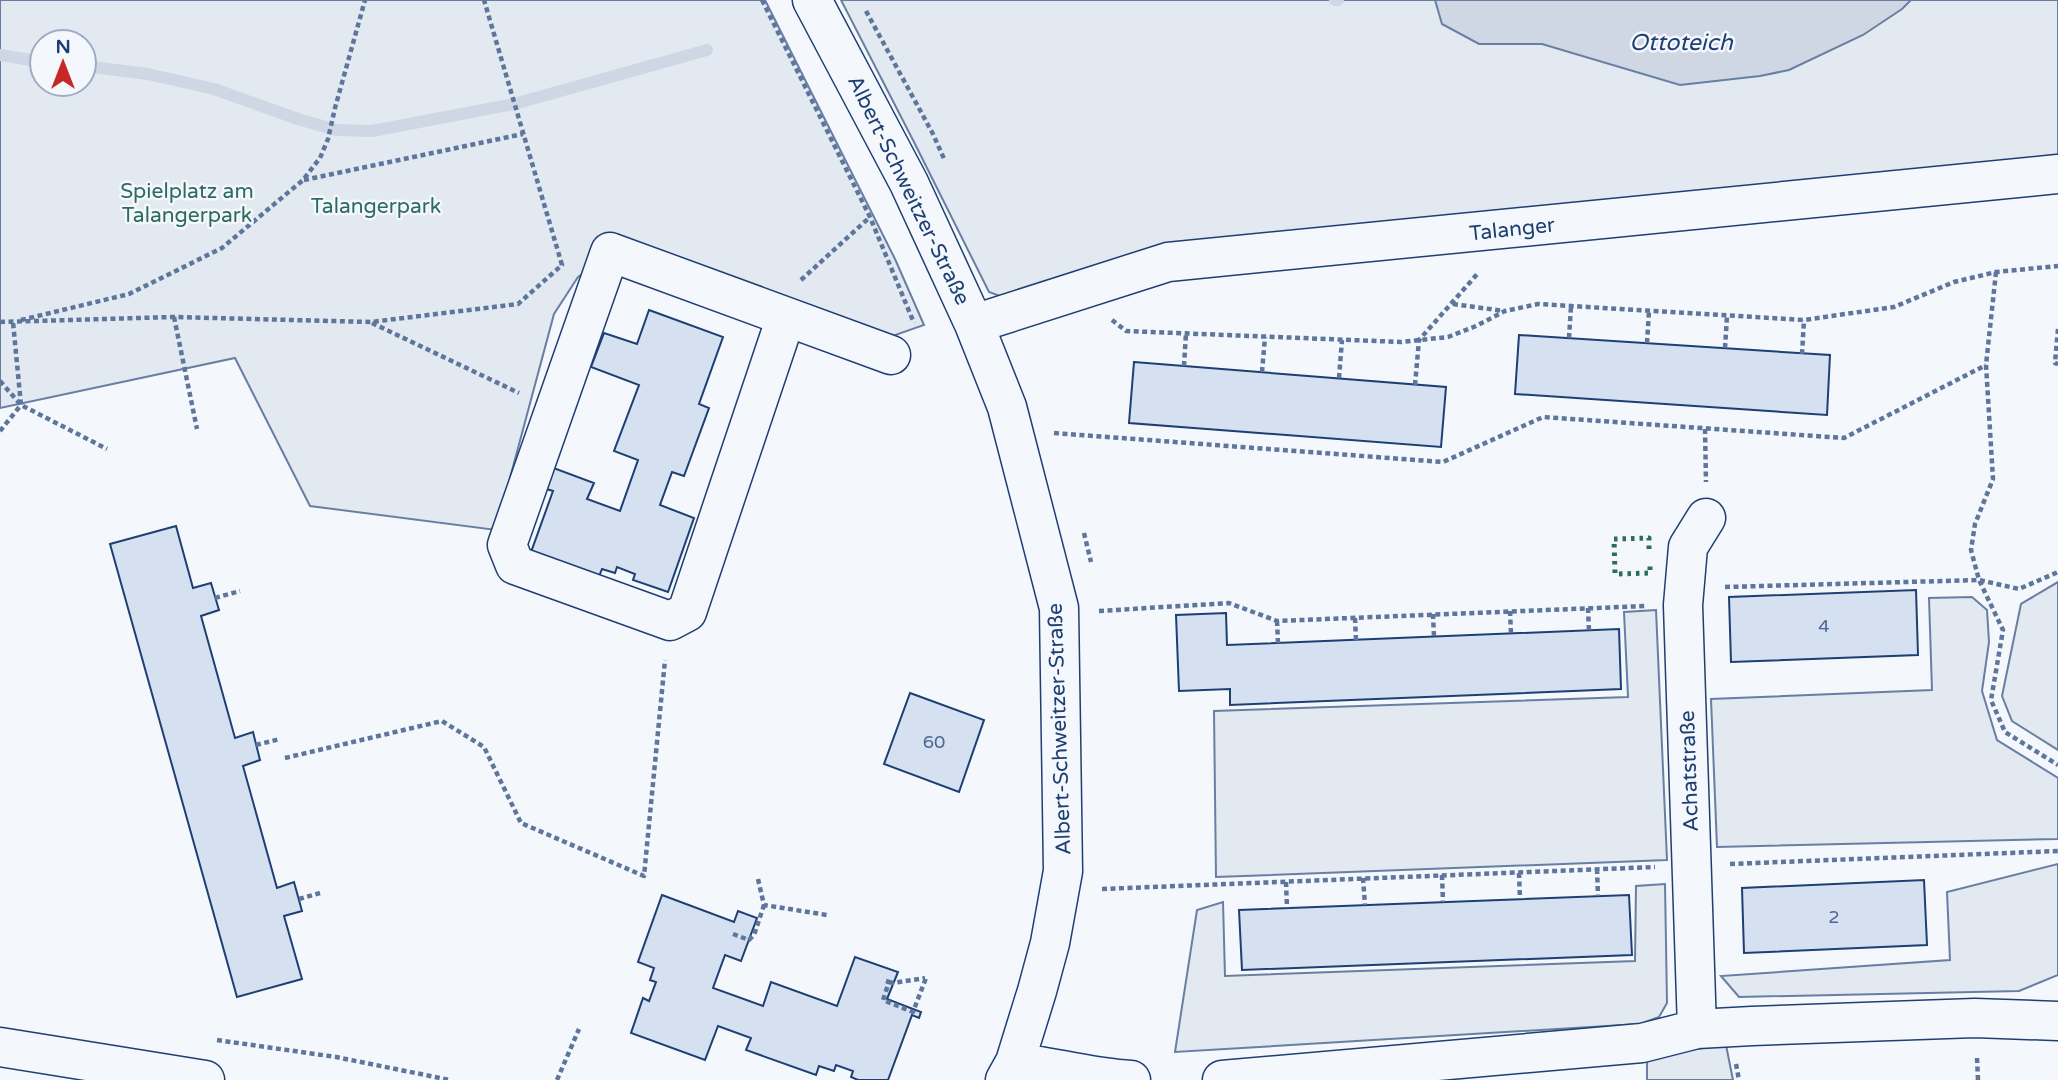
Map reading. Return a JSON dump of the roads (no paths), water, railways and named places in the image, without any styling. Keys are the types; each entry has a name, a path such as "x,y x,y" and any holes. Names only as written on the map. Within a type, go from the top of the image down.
{"street":[{"name":"Albert-Schweitzer-Straße","path":"812,0 909,183 974,324 1007,407 1059,614 1063,871 1049,943 1010,1071"},
{"name":"Talanger","path":"974,324 1168,262 2058,174"},
{"path":"777,313 687,612 670,621 515,565 507,545 610,253 777,313 891,355"},
{"name":"Achatstraße","path":"1697,1029 1683,605 1688,547 1706,518"},
{"path":"1222,1080 1643,1043 1697,1029 1975,1018 2058,1021"},
{"path":"0,1047 205,1080"},
{"path":"1010,1071 1056,1068 1109,1079 1131,1080"}],"water":[{"name":"Ottoteich","path":"1435,0 1911,0 1863,35 1789,70 1680,85 1542,44 1479,44 1442,24"}],"waterway":[{"path":"98,68 148,74 214,89 336,130 372,131 514,104 707,50"},
{"path":"0,55 28,60"}],"park label":[{"name":"Spielplatz am Talangerpark","path":"187,203"},
{"name":"Talangerpark","path":"376,206"}]}
